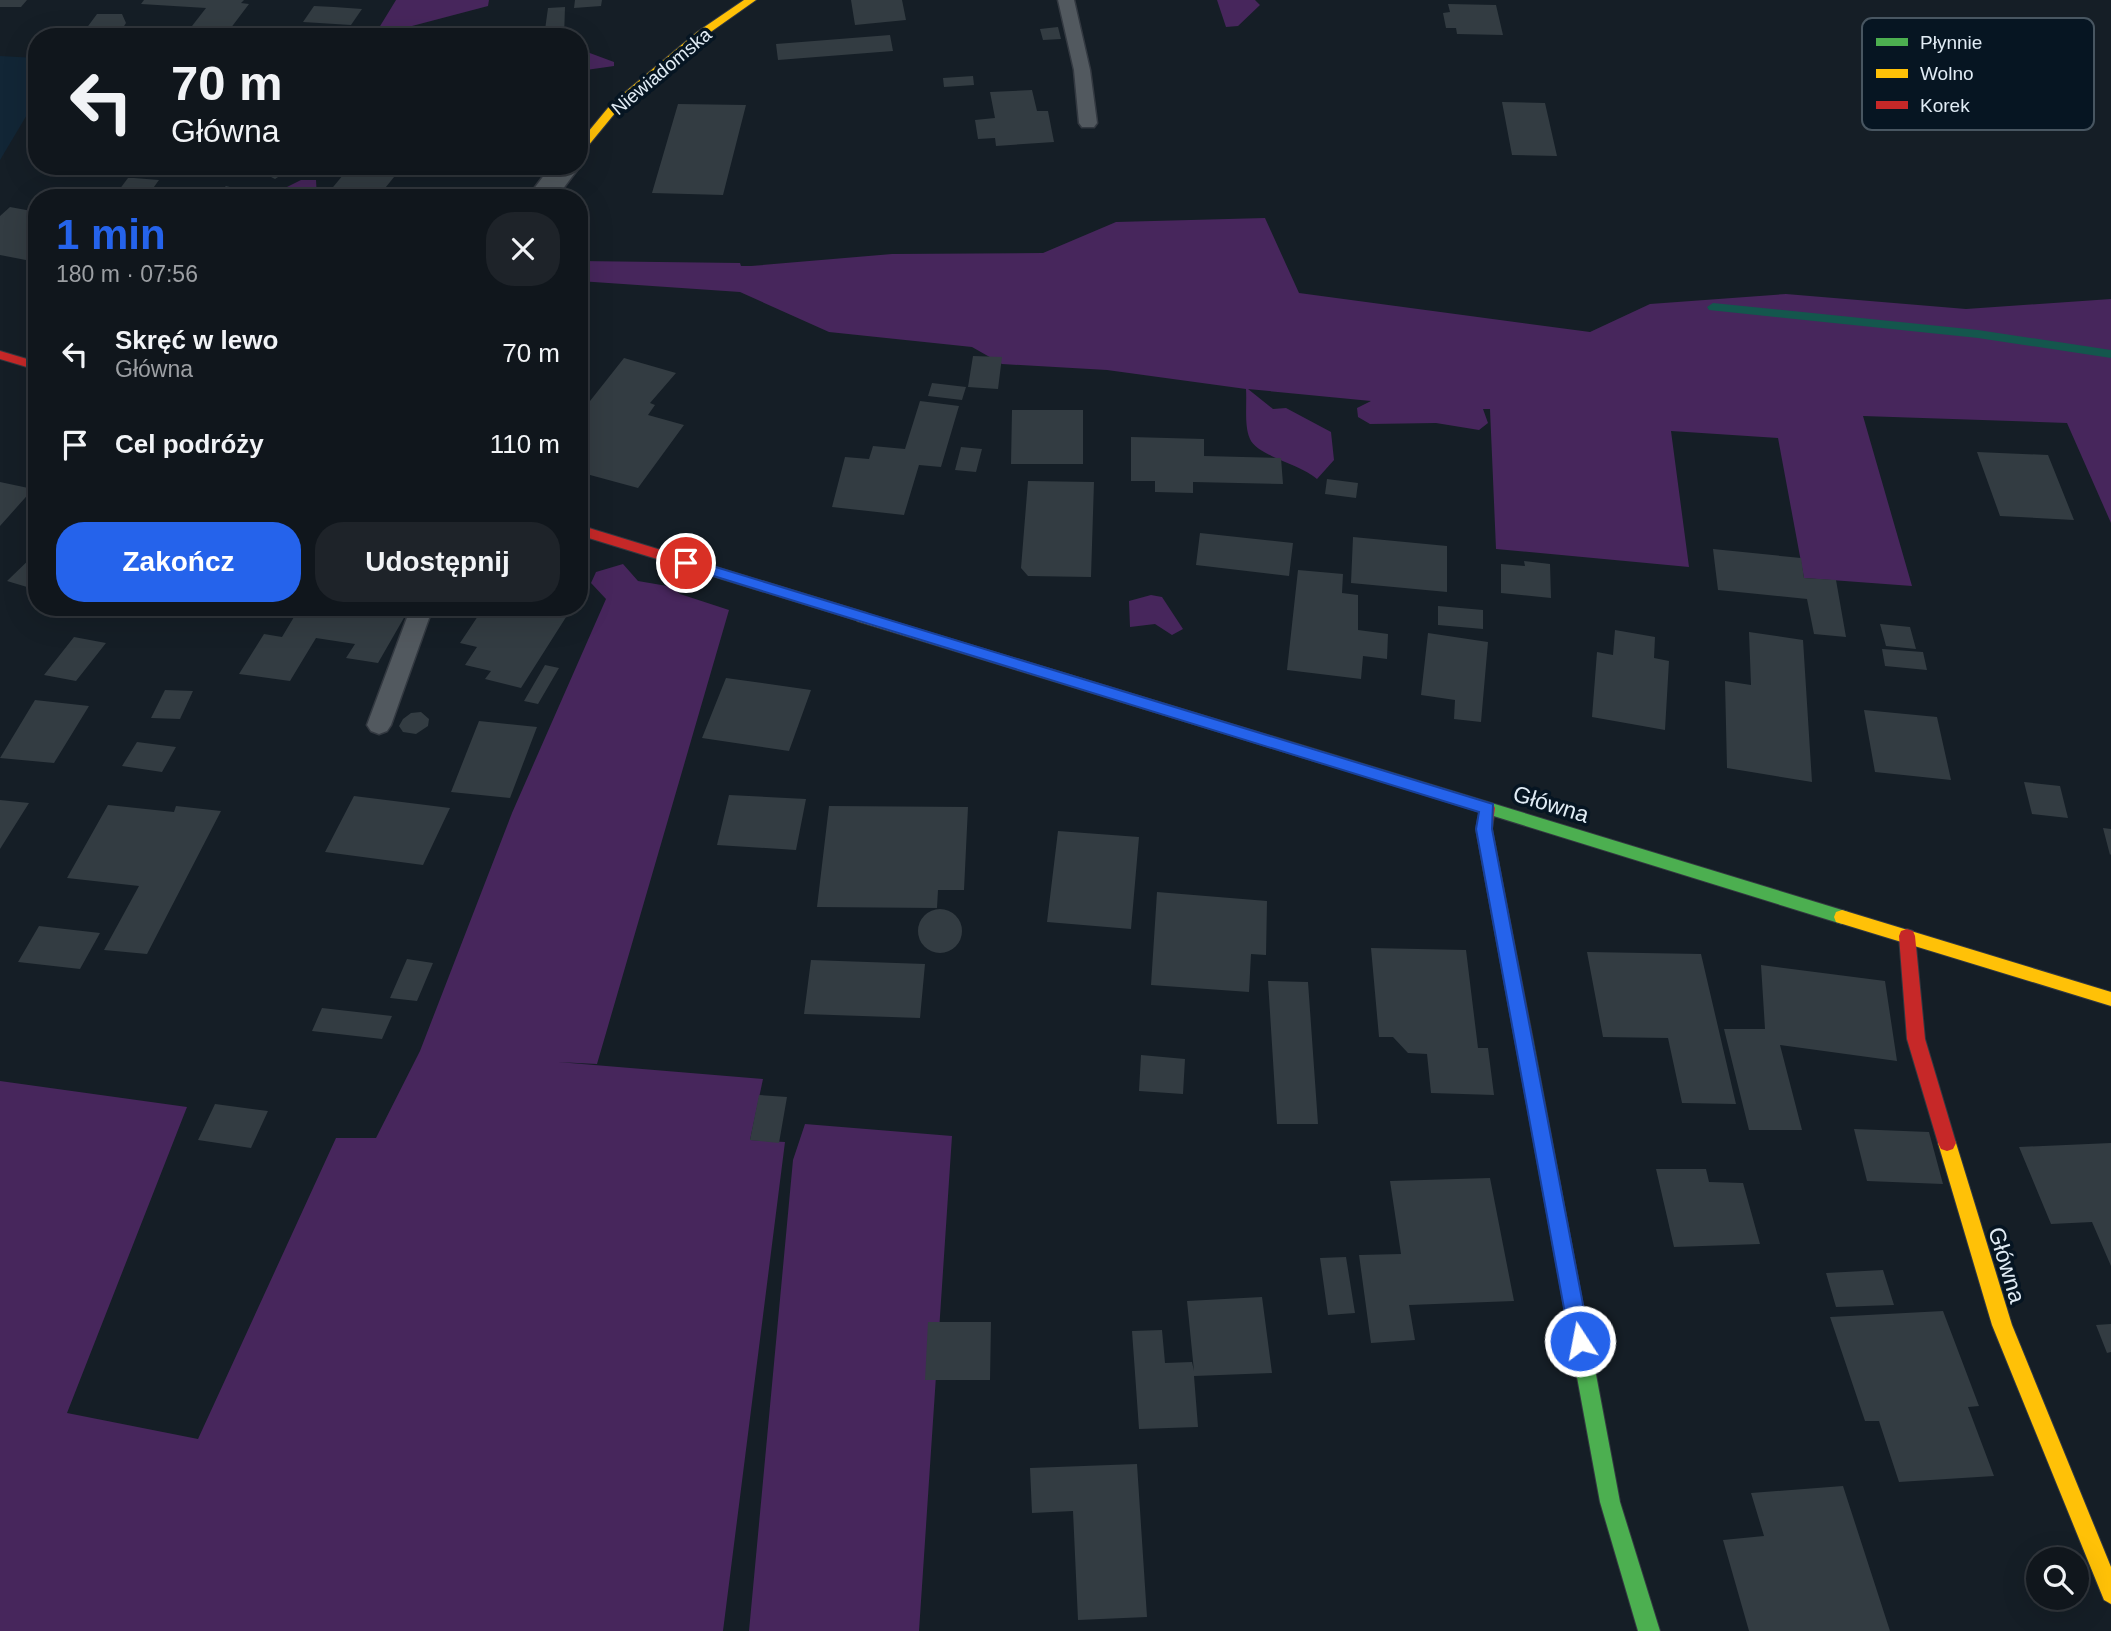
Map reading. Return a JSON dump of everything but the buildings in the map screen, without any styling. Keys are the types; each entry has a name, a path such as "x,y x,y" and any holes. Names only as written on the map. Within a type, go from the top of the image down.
{"street":[{"name":"Niewiadomska","path":"588,139 616,104 701,34 751,0"},
{"path":"548,189 559,175"},
{"path":"0,355 28,363"},
{"name":"Główna","path":"588,533 2111,999"},
{"path":"1487,808 1484,829 1610,1502 1649,1631"},
{"name":"Główna","path":"1907,936 1916,1039 2002,1325 2111,1593"}],"lane":[{"path":"1066,0 1082,70 1088,124"},
{"path":"379,725 419,616"}],"shaded area":[{"path":"396,0 489,0 488,6 404,28 379,28"},
{"path":"1217,0 1255,0 1260,5 1238,26 1226,27"},
{"path":"588,52 614,62 614,66 588,70"},
{"path":"0,56 28,58 28,113 0,160"},
{"path":"301,180 316,180 316,189 283,189"},
{"path":"1265,218 1299,293 1590,332 1650,304 1786,294 1966,309 2111,299 2111,523 2067,423 1863,416 1912,586 1804,578 1778,438 1671,431 1689,567 1496,549 1490,409 1483,409 1488,423 1479,430 1436,423 1370,424 1358,417 1357,408 1371,401 1248,389 1273,409 1286,408 1331,432 1334,460 1317,479 1254,445 1247,428 1246,389 1107,370 1002,364 972,347 829,332 740,292 588,282 588,261 740,263 741,266 751,266 892,254 1043,253 1116,222"},
{"path":"623,564 638,581 673,587 680,594 729,610 597,1064 558,1062 763,1079 750,1140 785,1142 723,1631 0,1631 0,1081 187,1107 67,1413 198,1439 336,1138 376,1138 420,1051 512,813 606,599 591,583 596,572"},
{"path":"1151,595 1162,597 1183,629 1172,635 1155,624 1130,627 1129,601"},
{"path":"805,1124 952,1136 919,1631 749,1631 793,1160"}],"waterway":[{"path":"1713,307 1978,334 2111,354"}],"traffic: fast":[{"path":"1324,758 1842,917"},
{"path":"1524,1040 1610,1502 1649,1631"}],"traffic: slow":[{"path":"588,139 616,105 701,34 751,0"},
{"path":"862,617 1324,758"},
{"path":"1842,917 2111,999"},
{"path":"1947,1143 2002,1325 2111,1593"}],"traffic: jam":[{"path":"0,355 28,363"},
{"path":"588,533 862,617"},
{"path":"1487,808 1484,829 1524,1040"},
{"path":"1907,936 1916,1039 1947,1143"}],"route":[{"path":"686,563 1487,808 1484,829 1580,1341"}]}
